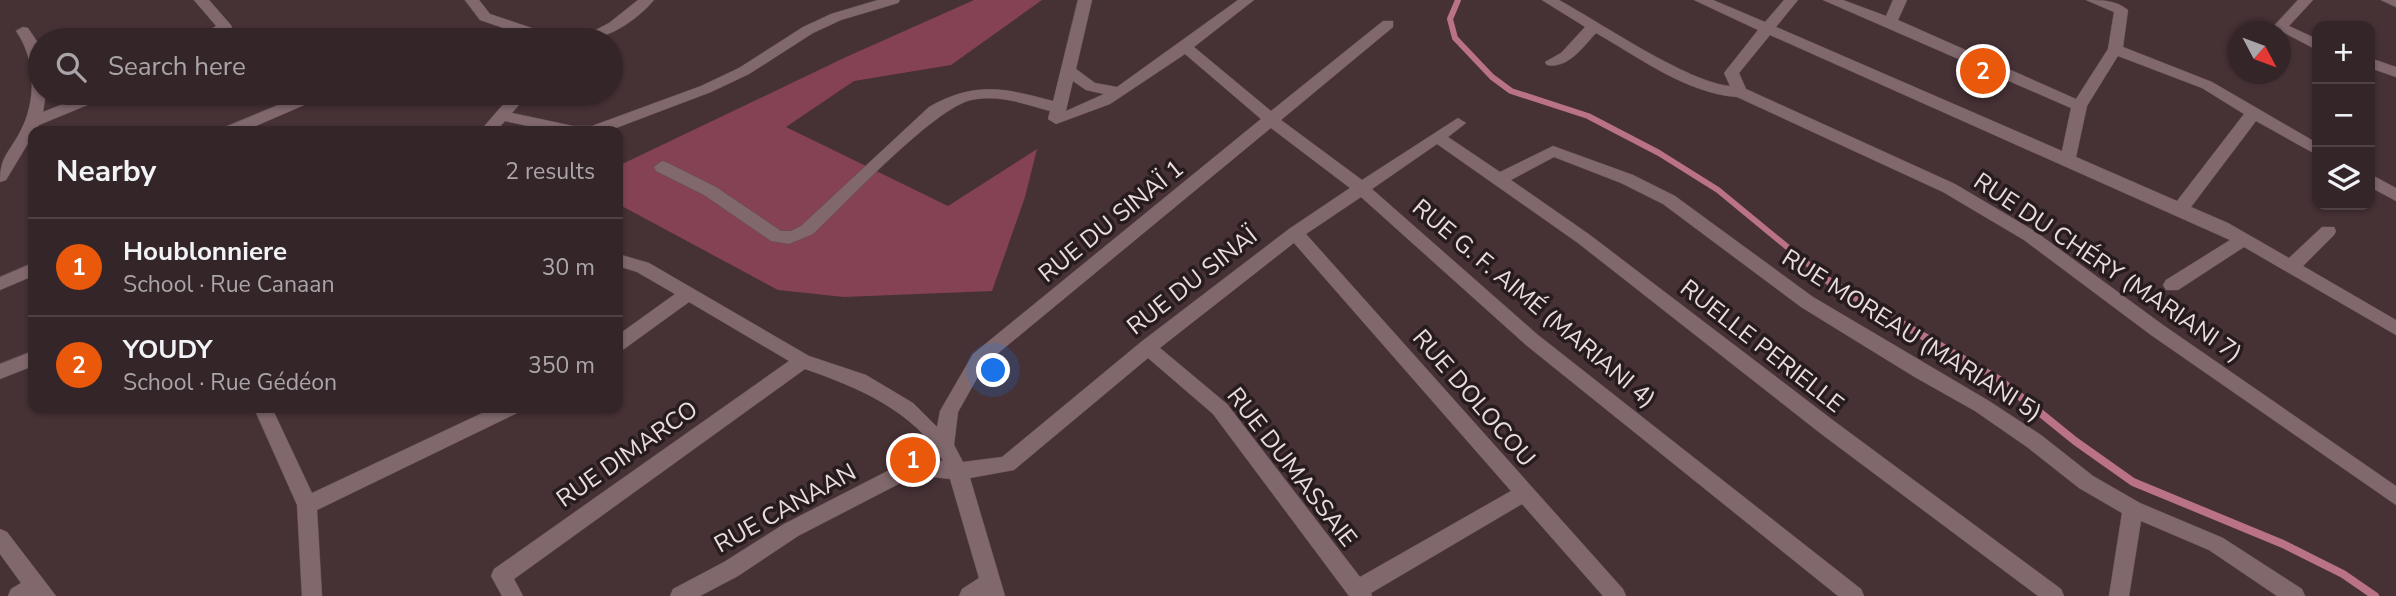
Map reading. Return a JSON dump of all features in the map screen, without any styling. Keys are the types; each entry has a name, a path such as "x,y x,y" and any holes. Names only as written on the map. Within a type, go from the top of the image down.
{"street":[{"path":"201,0 225,27 223,28"},
{"path":"472,0 485,17 518,28"},
{"path":"610,28 647,0"},
{"path":"606,126 706,89 762,61 808,30 836,17 893,0"},
{"path":"1057,114 1086,0"},
{"path":"662,167 710,191 777,237 796,237 807,230 926,119 950,101 981,91 1000,92 1057,114 1076,115 1119,92 1247,0"},
{"name":"RUE DU CHÉRY (MARIANI 7)","path":"1549,0 1673,71 1715,90 1741,92 1949,188 2029,236 2157,330 2396,497"},
{"path":"1702,0 2068,159 2244,239 2396,328"},
{"path":"1741,92 1731,73 1791,0"},
{"path":"1830,0 1889,22 2079,106"},
{"path":"1889,22 1900,0"},
{"path":"2068,159 2079,106 2115,49 2121,5 2093,0"},
{"path":"2306,0 2280,27 2312,43"},
{"path":"2388,0 2396,2"},
{"name":"RUE DU SINAÏ 1","path":"944,446 949,411 979,359 1273,121 1388,24"},
{"path":"1552,62 1566,56 1592,27"},
{"path":"23,31 28,35"},
{"name":"RUE G. F. AIMÉ (MARIANI 4)","path":"1184,46 1273,121 1360,187 1532,340 1854,596"},
{"path":"2115,49 2207,85 2312,147"},
{"path":"2375,65 2396,72"},
{"path":"1069,71 1091,88 1119,92"},
{"path":"31,126 36,105"},
{"path":"33,122 75,105"},
{"path":"242,126 292,105"},
{"path":"492,126 510,105"},
{"path":"2180,209 2254,113"},
{"path":"500,115 550,126"},
{"name":"RUE DU SINAÏ","path":"958,471 1007,464 1147,347 1295,233 1458,123"},
{"path":"0,176 28,130"},
{"name":"RUELLE PERIELLE","path":"1439,138 1584,239 1827,427 2054,596"},
{"name":"RUE MOREAU (MARIANI 5)","path":"1498,180 1553,151 1627,179 1669,200 1807,302 1919,371 1982,405 2086,482 2133,509 2216,544 2295,596"},
{"path":"2375,183 2396,195"},
{"path":"2292,266 2328,232"},
{"name":"RUE DOLOCOU","path":"1295,233 1616,596"},
{"path":"2172,285 2244,239"},
{"path":"623,261 643,267 803,361 859,380 906,408 944,446 958,471 993,589 969,596"},
{"path":"0,284 28,271"},
{"path":"623,340 687,294"},
{"name":"RUE DUMASSAIE","path":"1147,347 1220,409 1359,593"},
{"path":"0,372 28,360"},
{"name":"RUE DIMARCO","path":"513,596 501,576 803,361"},
{"path":"265,413 307,505 312,596"},
{"path":"307,505 500,413"},
{"name":"RUE CANAAN","path":"680,596 731,569 791,530 914,467 958,471"},
{"path":"1359,593 1524,493"},
{"path":"2119,596 2133,509"},
{"path":"0,538 33,593"}],"shaded area":[{"path":"974,0 1042,0 951,65 854,81 786,127 948,206 1037,149 1025,197 992,291 844,297 778,290 623,207 623,164 846,57"}],"waterway":[{"path":"1458,0 1450,19 1455,38 1492,77 1511,91 1588,116 1659,153 1718,190 1814,269"},
{"path":"1812,267 1831,283 2001,381 2075,441 2133,482 2283,544 2343,574 2375,596"}],"place":[{"name":"YOUDY","path":"1983,71"},
{"name":"Houblonniere","path":"913,460"}]}
